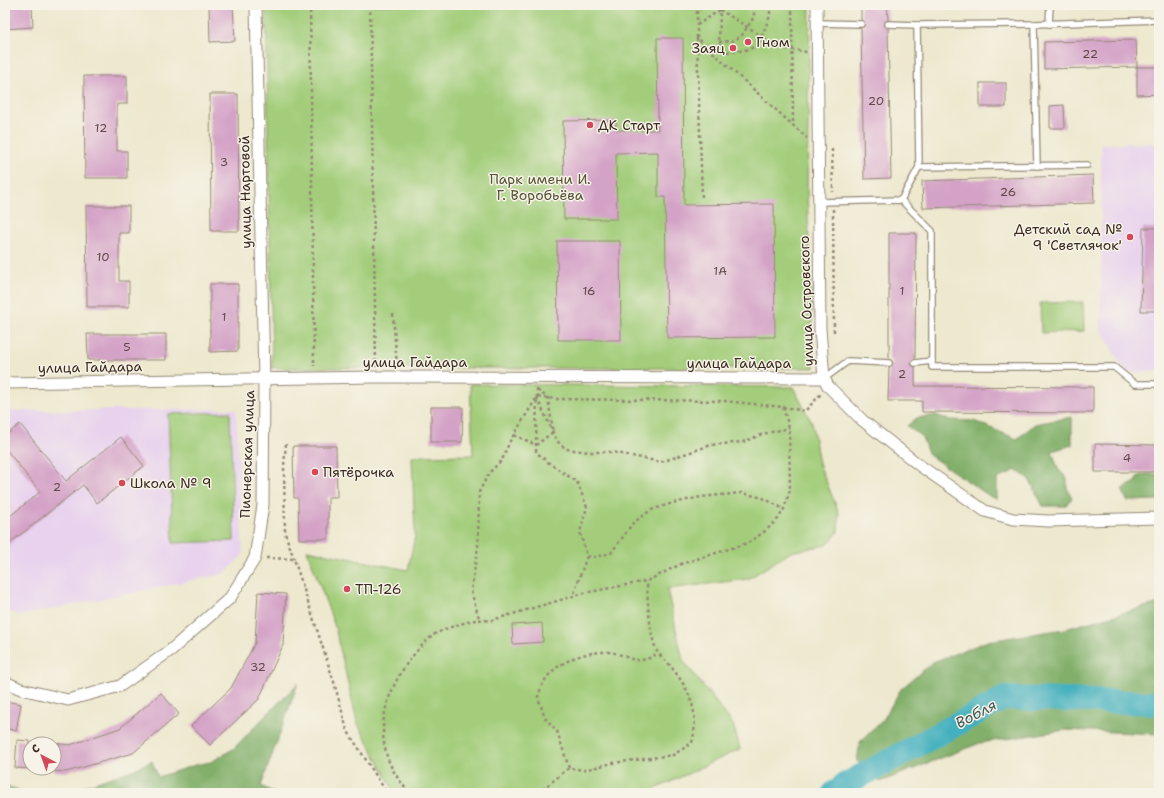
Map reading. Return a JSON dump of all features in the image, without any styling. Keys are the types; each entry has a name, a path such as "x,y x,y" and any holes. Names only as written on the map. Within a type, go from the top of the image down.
{"street":[{"name":"улица Нартовой","path":"256,5 264,379"},
{"name":"улица Островского","path":"817,5 820,328 826,382"},
{"name":"улица Гайдара","path":"5,383 376,377 826,382"},
{"name":"Пионерская улица","path":"5,682 21,689 68,700 120,686 171,650 230,598 255,558 263,504 264,379"},
{"path":"826,382 862,420 919,465 985,511 1012,519 1048,521 1159,518"}],"lane":[{"path":"1049,24 1050,5"},
{"path":"888,24 1049,24 1159,20"},
{"path":"817,23 861,24"},
{"path":"1034,24 1037,166"},
{"path":"901,200 919,167 917,25"},
{"path":"919,167 1087,165"},
{"path":"819,202 901,200 932,231 932,367 1114,367 1135,384 1159,384"},
{"path":"826,382 848,361 889,363"},
{"path":"915,362 932,361"}],"path":[{"path":"310,5 314,378"},
{"path":"370,5 376,377"},
{"path":"697,5 702,198"},
{"path":"713,5 762,36 768,43 781,49 809,52"},
{"path":"719,51 720,5"},
{"path":"697,25 727,5"},
{"path":"720,42 733,41 748,27 754,18 754,5"},
{"path":"709,49 728,53 742,51 760,45 770,16 770,5"},
{"path":"792,5 791,49 793,126"},
{"path":"697,38 808,139"},
{"path":"393,314 397,377"},
{"path":"537,397 724,401 806,411 826,382"},
{"path":"537,390 548,398 553,432"},
{"path":"537,397 557,441 566,449 589,452 612,452 661,462 711,445 743,442 762,434 789,428"},
{"path":"479,618 471,591 478,547 479,492 489,473 502,460 514,435 537,397"},
{"path":"537,397 536,452 549,463 578,482 587,507 580,532 587,556 572,596"},
{"path":"408,793 393,770 385,747 383,728 388,702 396,682 412,657 433,636 456,625 479,618 489,621 572,596 646,581 681,564 748,543 764,532 778,519 784,509 790,490 789,428 783,407"},
{"path":"536,445 553,432"},
{"path":"514,435 536,445"},
{"path":"286,444 284,465 285,533 332,675 347,730 387,793"},
{"path":"587,556 595,557 611,553 634,523 651,510 673,503 701,497 742,493 762,498 784,509"},
{"path":"255,558 294,559"},
{"path":"538,793 569,768 584,770 613,763 673,755 692,743 695,730 692,703 688,690 668,663 658,653 648,609 646,581"},
{"path":"569,768 557,731 545,718 538,697 544,680 559,666 580,655 609,652 633,660 646,661 658,653"}],"shaded area":[{"name":"Детский сад № 9 'Светлячок'","path":"1159,143 1159,371 1126,373 1101,330 1101,144"},
{"name":"Школа № 9","path":"236,409 243,555 223,574 19,616 5,609 5,411"}],"green space":[{"name":"Парк имени И. Г. Воробьёва","path":"266,5 810,5 807,190 814,368 272,368"},
{"path":"1083,302 1084,331 1041,333 1040,303"},
{"path":"470,384 793,387 812,423 819,464 839,513 838,532 827,545 791,552 748,579 667,589 683,660 733,724 740,749 647,793 395,793 357,722 335,627 307,550 408,570 415,535 412,456 473,455"},
{"path":"230,412 234,541 173,543 168,414"},
{"path":"936,415 950,420 974,421 1017,439 1035,424 1072,417 1072,445 1052,451 1058,469 1067,478 1067,488 1072,498 1065,506 1043,506 1029,479 1016,470 997,479 997,499 991,497 929,455 922,437 907,426 917,418"},
{"path":"1145,474 1159,474 1159,500 1127,501 1122,489 1136,482 1137,477"},
{"path":"1159,603 1159,734 1065,730 980,743 880,782 857,761 860,742 883,720 901,689 933,662 988,641 1065,629"},
{"path":"298,683 261,786 275,793 65,793 132,770 152,761 158,777 195,765 211,762 233,749"},
{"path":"5,785 26,793 5,793"}],"building":[{"path":"5,5 32,5 33,27 5,29"},
{"path":"209,5 233,5 235,41 210,42"},
{"path":"861,5 887,5 888,20 884,24 888,28 891,178 864,179 861,28 865,24 861,20"},
{"path":"657,38 683,38 684,205 774,204 775,337 667,338 665,197 658,197 658,152 616,153 617,219 564,219 563,121 616,120 616,130 658,130"},
{"path":"1136,40 1137,67 1044,69 1044,42"},
{"path":"1137,67 1159,67 1159,94 1137,95"},
{"path":"84,76 127,76 127,104 117,104 117,151 127,151 127,178 85,178"},
{"path":"980,83 1006,83 1006,107 980,107"},
{"path":"210,94 238,94 239,231 211,231"},
{"path":"1064,105 1065,128 1050,128 1050,106"},
{"path":"1093,175 1094,203 923,208 922,181"},
{"path":"86,206 129,206 129,233 119,233 119,281 129,281 129,307 87,307"},
{"path":"1143,228 1159,228 1159,252 1156,252 1156,289 1159,289 1159,311 1141,311"},
{"path":"889,233 916,233 915,359 911,363 915,367 915,386 1093,387 1093,413 922,412 922,401 888,401 889,367 893,363 889,359"},
{"path":"557,241 620,241 621,340 558,340"},
{"path":"210,284 238,284 238,351 210,352"},
{"path":"87,334 166,334 166,360 88,360"},
{"path":"431,407 463,407 462,442 431,442"},
{"path":"20,424 66,481 121,437 144,466 97,503 83,485 5,547 5,520 40,492 5,448 5,436"},
{"path":"1095,444 1159,445 1159,472 1095,472"},
{"name":"Пятёрочка","path":"293,446 336,446 337,497 328,497 328,539 299,539 298,498 294,498"},
{"path":"258,592 286,594 283,645 259,699 210,745 191,726 231,688 255,643"},
{"path":"542,623 543,642 513,644 512,625"},
{"path":"161,693 179,714 133,753 66,772 62,772 62,744 70,745 120,728"},
{"path":"5,701 21,704 16,731 5,728"},
{"path":"17,740 22,740 22,768 15,768"}],"waterway":[{"name":"Вобля","path":"834,793 844,785 1005,698 1159,703"}],"place":[{"name":"Гном","path":"748,42"},
{"name":"Заяц","path":"733,48"},
{"name":"ДК Старт","path":"590,125"},
{"name":"Детский сад № 9 'Светлячок'","path":"1130,237"},
{"name":"Пятёрочка","path":"315,472"},
{"name":"Школа № 9","path":"122,483"},
{"name":"ТП-126","path":"347,589"}]}
